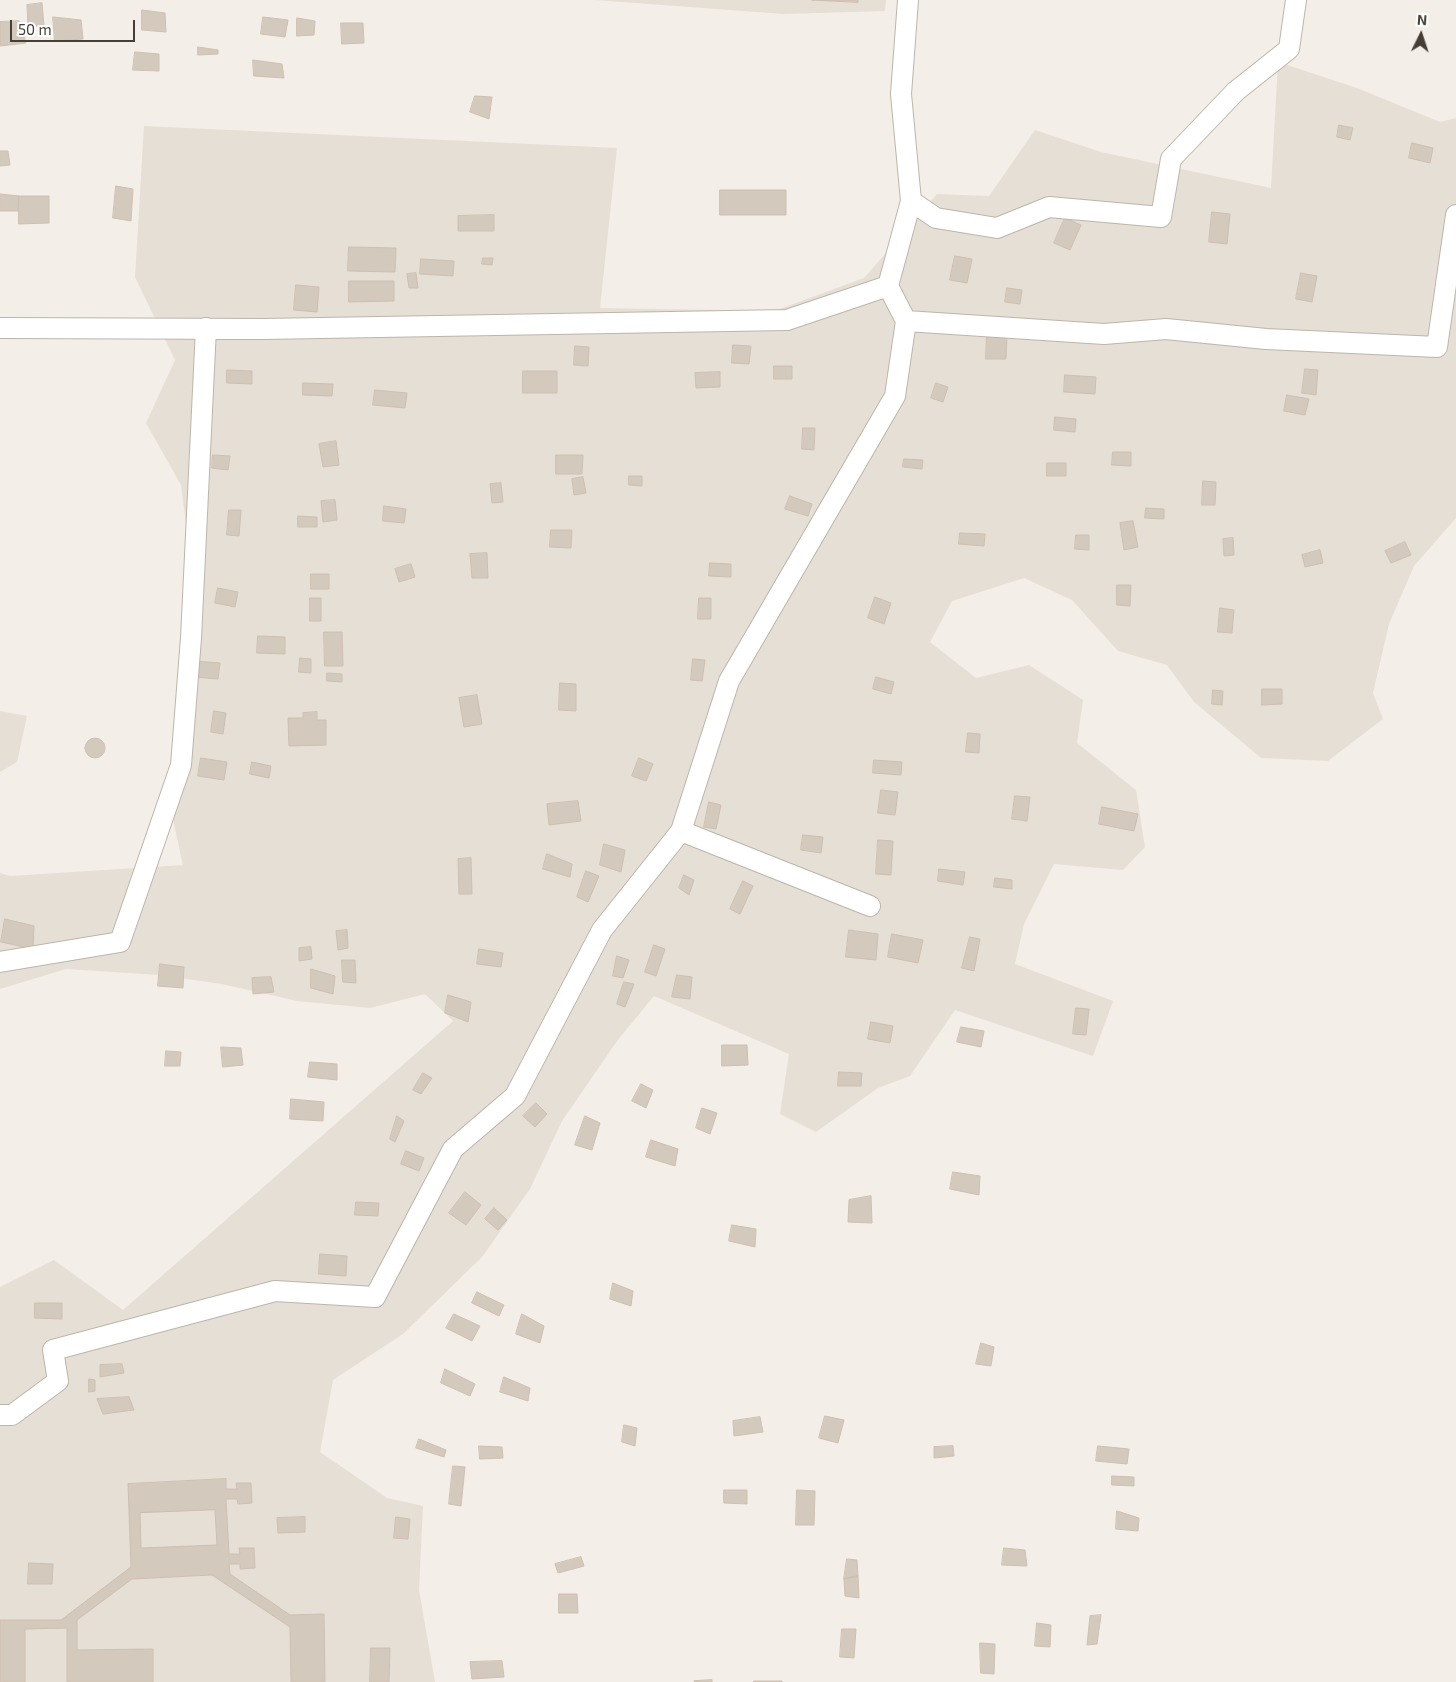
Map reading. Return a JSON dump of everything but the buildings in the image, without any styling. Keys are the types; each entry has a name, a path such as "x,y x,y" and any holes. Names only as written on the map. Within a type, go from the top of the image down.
{"street":[{"path":"0,1415 12,1415 58,1381 53,1350 275,1291 375,1297 453,1149 515,1096 602,930 681,831 728,680 895,396 906,321 888,286 911,201 901,94 908,0"},
{"path":"911,201 936,218 997,228 1049,207 1161,217 1171,159 1236,91 1289,49 1296,0"},
{"path":"906,321 1104,334 1166,329 1266,339 1437,348 1456,215"},
{"path":"0,328 206,328 787,320 888,286"},
{"path":"0,962 120,942 181,765 191,638 206,328"},
{"path":"681,831 870,906"}],"shaded area":[{"path":"595,0 886,0 885,11 784,14"},
{"path":"1278,62 1357,88 1440,122 1456,118 1456,518 1414,566 1389,624 1373,693 1383,719 1328,761 1261,758 1194,702 1167,665 1118,651 1072,600 1024,578 952,601 930,642 976,678 1029,665 1083,700 1077,743 1136,790 1145,847 1123,870 1054,864 1024,924 1015,964 1113,1001 1093,1056 955,1010 910,1076 878,1088 816,1132 780,1114 789,1054 654,996 617,1041 562,1121 530,1189 482,1257 403,1334 333,1380 320,1452 387,1498 423,1506 419,1590 435,1682 0,1682 0,1287 54,1260 123,1310 453,1021 425,994 370,1008 297,1001 222,984 159,975 66,969 0,989 0,873 10,876 183,865 168,797 174,751 187,532 181,485 146,423 175,360 135,277 144,126 617,148 600,308 774,311 864,278 937,194 989,196 1035,130 1101,152 1271,188"},
{"path":"0,711 27,716 17,762 0,772"}]}
